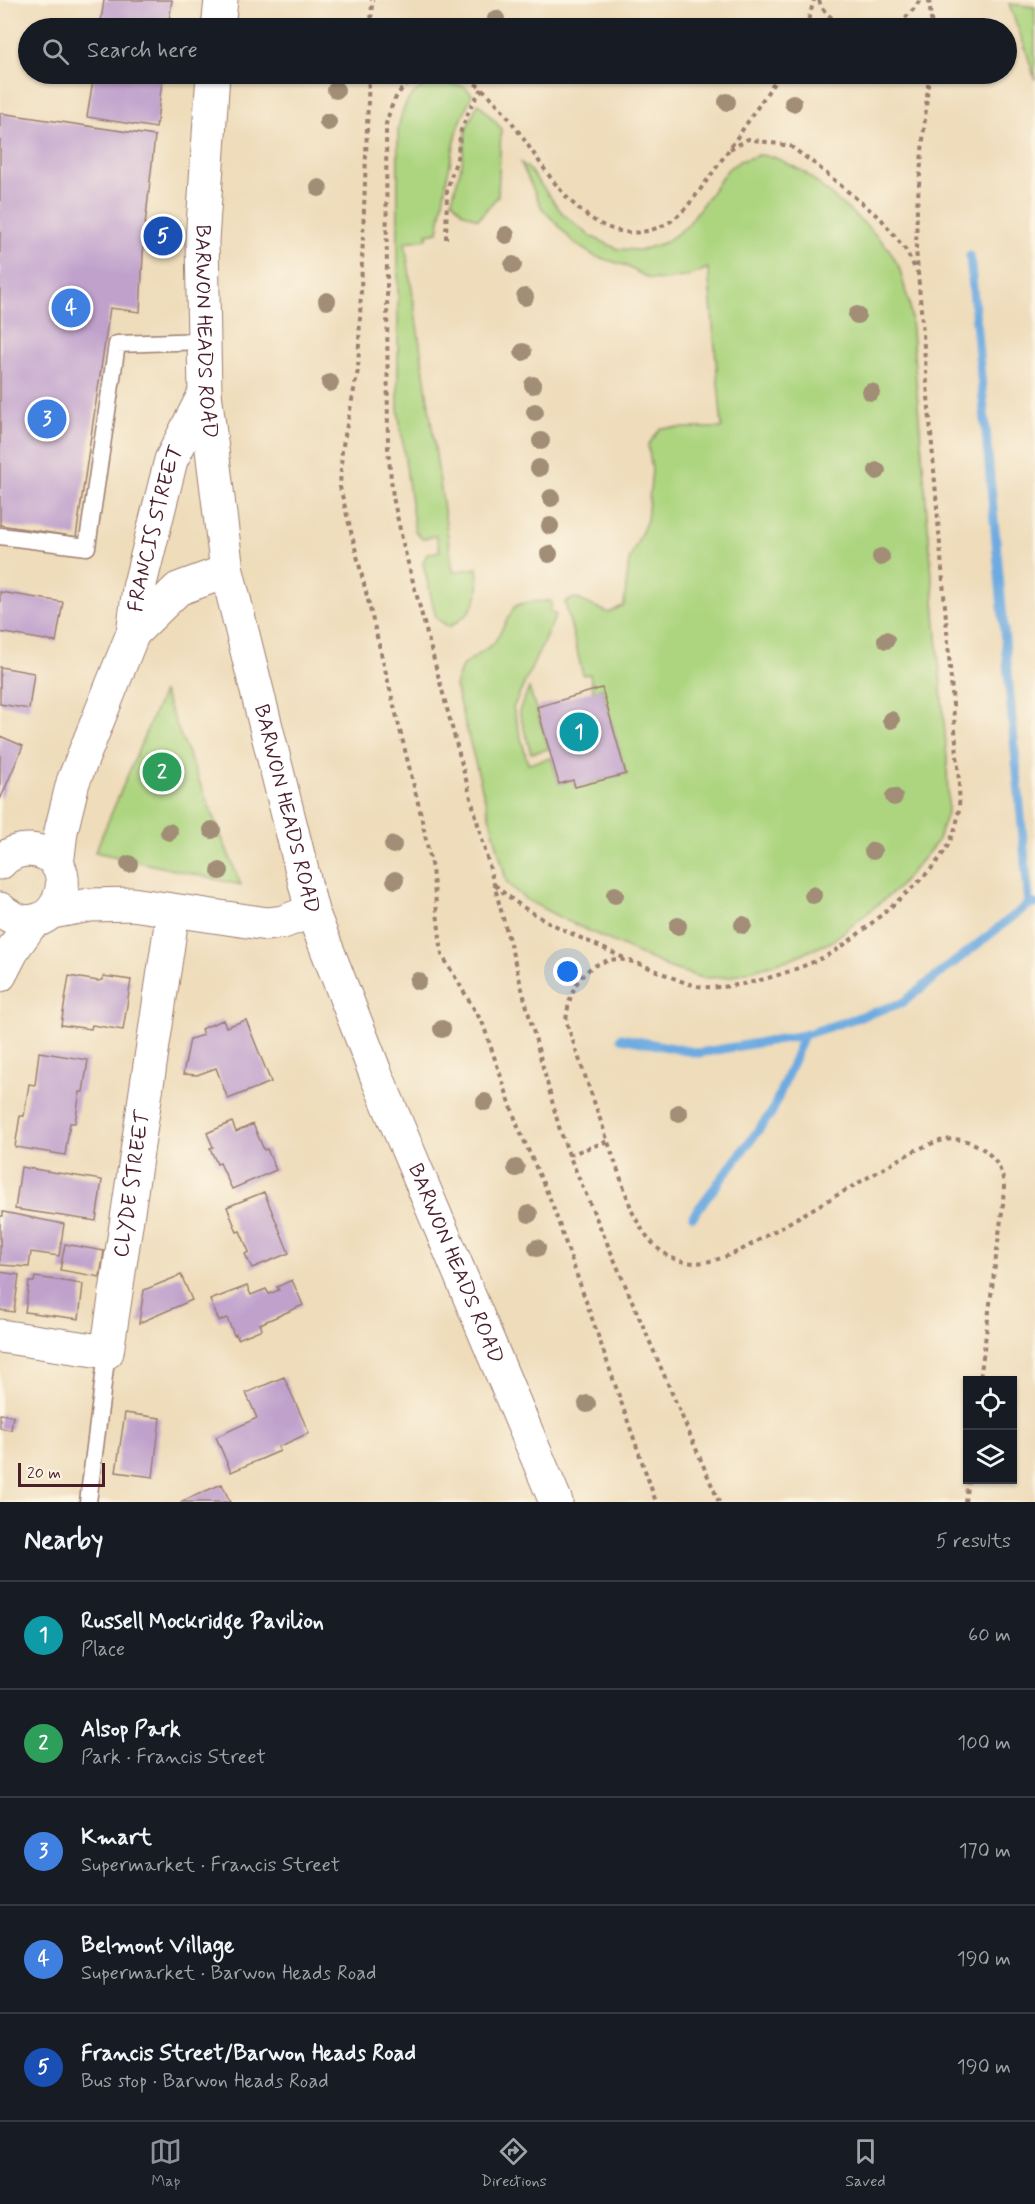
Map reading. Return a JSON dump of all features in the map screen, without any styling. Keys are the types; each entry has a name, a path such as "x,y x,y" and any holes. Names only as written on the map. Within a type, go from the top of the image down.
{"street":[{"path":"219,18 221,0"},
{"name":"BARWON HEADS ROAD","path":"212,84 202,241 205,393 227,571 312,911 377,1077 556,1502"},
{"name":"FRANCIS STREET","path":"42,916 63,893 63,882 58,868 61,831 73,782 133,633 140,588 171,460 205,393"},
{"name":"FRANCIS STREET","path":"133,633 178,589 227,571"},
{"name":"FRANCIS STREET","path":"6,858 42,828 73,782"},
{"path":"6,858 34,850 45,854 58,868 89,888 132,904 267,924 283,922 312,911"},
{"path":"0,909 8,916 18,920 90,905 132,904"},
{"name":"CLYDE STREET","path":"107,1352 173,911"},
{"path":"0,975 15,946 42,916"},
{"path":"0,1336 107,1352"}],"lane":[{"path":"0,536 87,547 117,344 204,341"},
{"path":"88,1502 107,1352"}],"path":[{"path":"371,18 372,0"},
{"path":"809,18 814,0"},
{"path":"819,0 832,18"},
{"path":"905,18 920,0"},
{"path":"929,0 931,18"},
{"path":"369,84 358,370 342,450 340,487 422,816 432,869 442,954 483,1024 518,1127 551,1201 656,1502"},
{"path":"408,84 392,102 386,124 388,450 393,497 404,548 569,1155 719,1502"},
{"path":"475,84 508,116 542,167 583,214 609,228 625,232 644,231 663,225 680,214 729,150 773,84"},
{"path":"495,885 513,902 530,912 675,980 704,987 738,985 804,965 832,952 863,931 939,859 953,835 959,810 958,767 918,275 916,207 928,84"},
{"path":"446,239 447,190 457,158 461,130 472,104 482,89"},
{"path":"729,150 748,139 790,146 882,220 906,249 918,275"},
{"path":"627,959 611,959 582,974 572,988 566,1021 632,1211 643,1233 658,1248 677,1261 697,1263 720,1260 914,1150 942,1140 968,1140 988,1152 998,1167 1004,1183 981,1376"},
{"path":"569,1155 608,1141"},
{"path":"964,1502 967,1484"}],"green space":[{"path":"1009,4 1035,7 1035,80 1017,26 1017,18 1014,18"},
{"path":"426,84 452,84 465,87 472,94 458,128 438,232 427,234 427,239 405,242 453,572 477,568 478,588 475,603 465,616 449,627 436,618 423,563 427,554 440,551 436,536 422,539 415,531 398,409 398,130 405,105"},
{"path":"478,103 501,128 498,196 478,219 462,212 452,200 462,163 466,130"},
{"path":"759,155 774,157 804,172 866,225 889,249 899,267 910,307 947,759 948,810 937,842 897,889 831,942 787,960 729,977 702,978 670,968 561,918 525,899 507,883 455,686 462,666 494,643 515,606 528,602 551,601 551,612 556,615 513,708 528,764 551,758 559,784 573,780 575,787 626,774 602,688 593,691 590,674 583,675 565,602 575,598 609,613 624,605 629,561 647,520 652,470 648,445 661,428 722,428 708,268 692,275 667,280 650,279 624,265 594,256 574,243 542,208 521,163 528,168 563,214 590,236 618,249 641,250 666,242 687,226 728,169 740,161"},
{"path":"529,688 549,749 531,753 519,711"},
{"path":"163,692 241,885 95,852"}],"building":[{"path":"104,0 172,0 169,18 101,18"},
{"path":"92,84 162,84 156,128 87,117"},
{"path":"0,113 155,136 144,235 140,312 110,308 76,537 0,525"},
{"path":"0,592 63,602 56,642 0,632"},
{"path":"0,667 34,673 29,709 0,704"},
{"path":"602,688 626,774 575,787 573,780 559,784 537,707"},
{"path":"0,736 23,746 0,800"},
{"path":"69,976 98,981 103,980 103,976 131,980 123,1030 92,1025 91,1029 61,1025"},
{"path":"223,1020 226,1027 246,1020 271,1082 228,1099 216,1068 197,1075 183,1074 190,1039 203,1035 201,1029"},
{"path":"39,1052 88,1060 75,1123 70,1123 65,1155 15,1147 20,1116 24,1116 29,1084 35,1085"},
{"path":"232,1122 236,1132 253,1124 276,1170 232,1189 220,1163 217,1164 207,1133"},
{"path":"21,1167 102,1180 96,1221 15,1209"},
{"path":"264,1192 289,1253 252,1268 245,1254 249,1252 240,1231 237,1232 227,1207"},
{"path":"3,1212 64,1224 59,1256 31,1252 29,1267 0,1265 0,1216 3,1216"},
{"path":"65,1244 104,1251 100,1277 60,1270"},
{"path":"0,1272 19,1275 14,1312 0,1310"},
{"path":"181,1275 192,1300 139,1323 144,1290"},
{"path":"35,1277 83,1284 79,1319 25,1312 29,1282 34,1282"},
{"path":"292,1280 303,1305 260,1324 262,1329 238,1339 227,1318 219,1321 210,1300 247,1286 251,1295 266,1289 269,1294 279,1290 277,1287"},
{"path":"284,1377 309,1433 278,1447 280,1451 231,1472 216,1437 257,1418 246,1393"},
{"path":"125,1413 160,1418 153,1477 116,1472"},
{"path":"0,1414 13,1416 11,1430 0,1428"},
{"path":"222,1484 230,1502 180,1502"}],"waterway":[{"path":"970,256 1029,904 1035,904"},
{"path":"621,1038 699,1053 804,1035 902,1003 1029,904"},
{"path":"693,1216 772,1112 804,1035"}],"place":[{"name":"Francis Street/Barwon Heads Road","path":"163,236"},
{"name":"Belmont Village","path":"71,308"},
{"name":"Kmart","path":"47,419"},
{"name":"Russell Mockridge Pavilion","path":"579,732"},
{"name":"Alsop Park","path":"162,772"}]}
